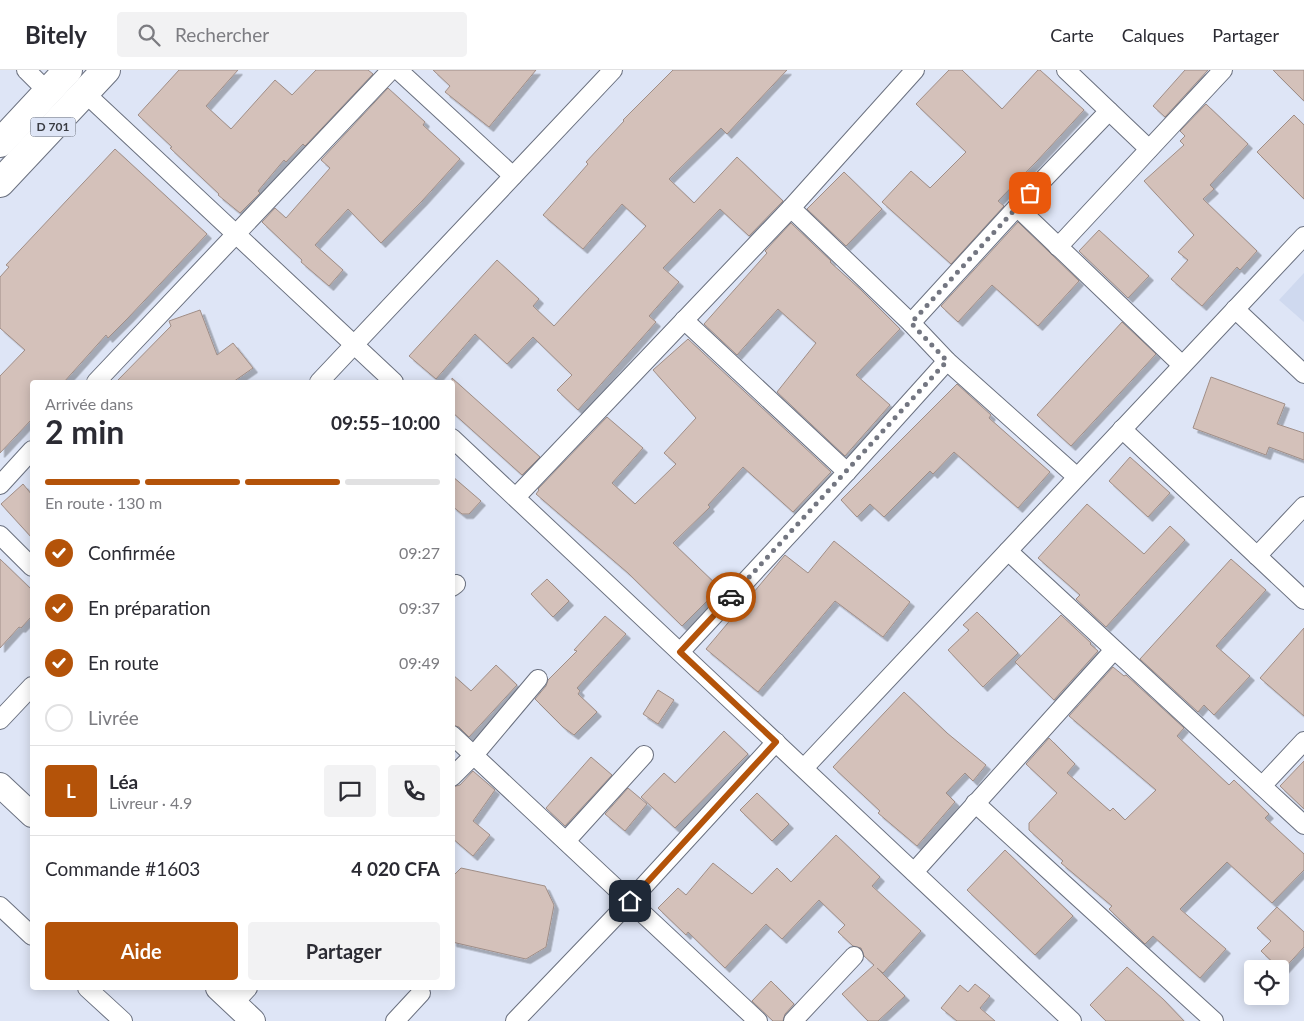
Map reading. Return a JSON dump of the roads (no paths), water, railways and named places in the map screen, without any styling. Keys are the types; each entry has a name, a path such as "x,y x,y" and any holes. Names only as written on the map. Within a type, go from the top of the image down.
{"main road":[{"name":"D 701","path":"0,143 68,70"},
{"name":"D 701","path":"0,184 106,70"}],"street":[{"path":"26,70 48,92"},
{"path":"98,380 391,70"},
{"path":"398,70 513,176"},
{"path":"321,380 613,70"},
{"path":"516,498 791,208 915,70"},
{"path":"1066,70 1149,150"},
{"path":"1058,247 1223,70"},
{"path":"84,93 392,380"},
{"path":"911,323 1017,207 1109,111"},
{"path":"1017,207 1182,365"},
{"path":"791,208 911,323 947,361 1077,477"},
{"path":"804,768 1304,236"},
{"path":"1235,309 1304,374"},
{"path":"684,320 847,472"},
{"path":"680,652 947,361"},
{"path":"1122,429 1304,600"},
{"path":"455,441 1072,1021"},
{"path":"0,485 30,452"},
{"path":"1257,556 1304,506"},
{"path":"0,535 30,565"},
{"path":"1008,551 1304,825"},
{"path":"914,872 1114,650"},
{"path":"455,774 474,755 538,679"},
{"path":"0,720 30,688"},
{"path":"455,738 758,1021"},
{"path":"515,1021 630,901 776,742"},
{"path":"1262,786 1304,742"},
{"path":"566,841 644,755"},
{"path":"0,785 30,813"},
{"path":"975,803 1214,1021"},
{"path":"0,906 30,934"},
{"path":"793,1021 854,956"},
{"path":"89,990 123,1021"},
{"path":"233,993 254,1021"},
{"path":"395,1021 421,993"}]}
